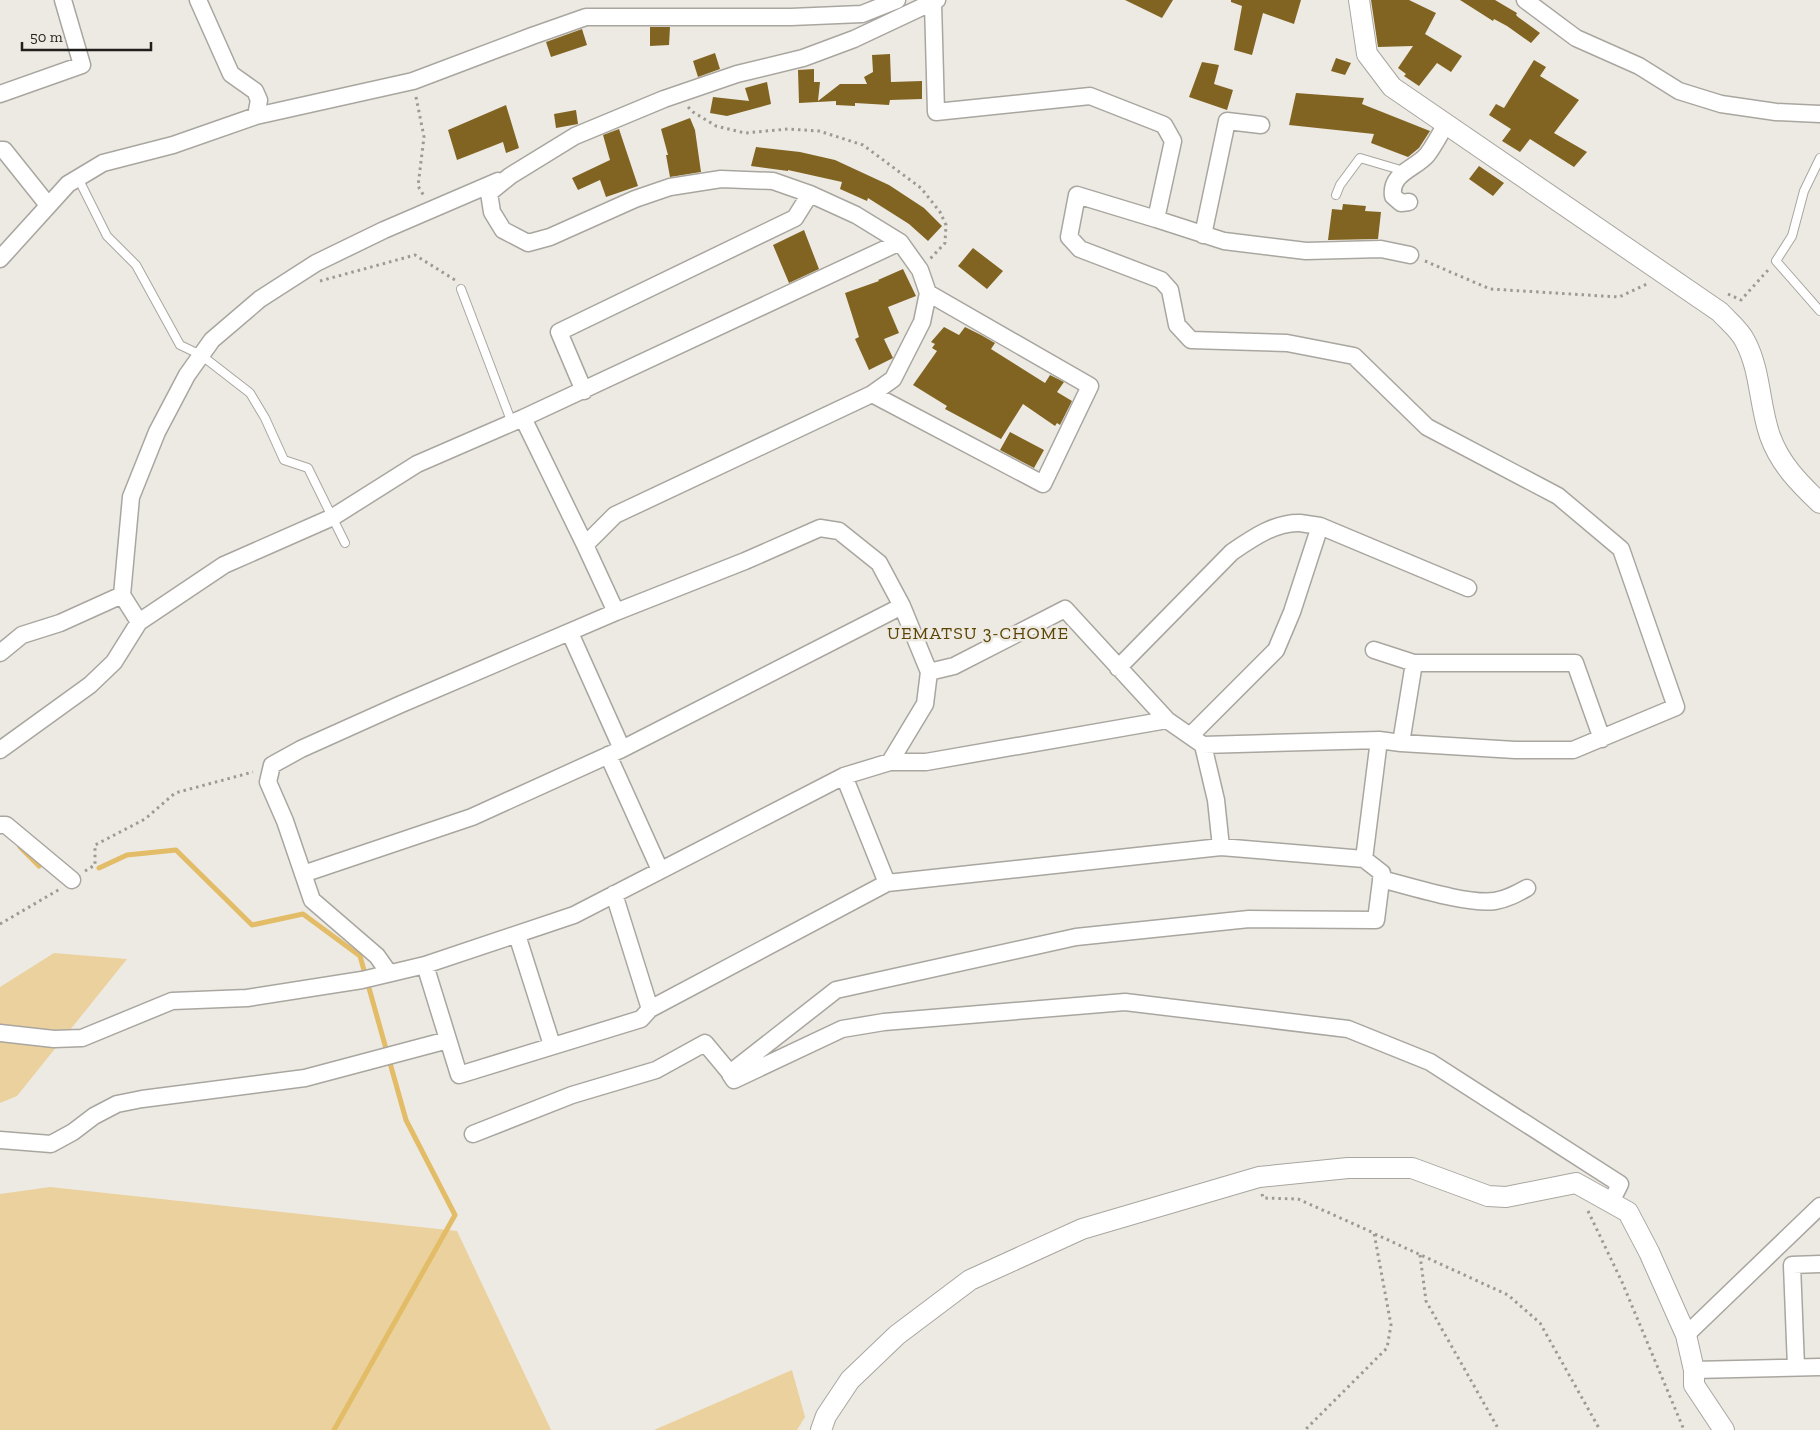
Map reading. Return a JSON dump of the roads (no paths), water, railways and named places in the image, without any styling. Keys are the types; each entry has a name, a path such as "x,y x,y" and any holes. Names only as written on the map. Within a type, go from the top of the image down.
{"street":[{"path":"0,94 82,65 63,0"},
{"path":"198,0 231,74 255,91 259,100 256,116"},
{"path":"0,259 68,184 102,164 173,145 256,116 413,81 586,17 791,17 862,14 897,0"},
{"path":"1359,0 1367,54 1392,87 1720,312 1745,339 1759,378 1762,409 1770,437 1782,462 1800,484 1820,503"},
{"path":"1525,0 1576,38 1639,66 1679,91 1721,104 1776,112 1820,114"},
{"path":"586,544 615,515 872,394 893,379 922,322 928,293 920,270 900,242 856,215 810,194 773,181 721,178 670,187 635,199 550,237 528,243 503,230 492,212 489,193 510,176 575,136 676,95 737,74 803,58 854,39 935,2 936,112 1090,96 1164,125 1174,141 1156,219"},
{"path":"1203,235 1228,121 1261,125"},
{"path":"1409,202 1401,203 1393,196 1392,188 1399,176 1426,156 1446,124"},
{"path":"0,150 4,150 48,205"},
{"path":"139,622 122,594 131,497 157,432 187,375 212,340 260,299 316,263 384,230 510,176"},
{"path":"584,391 559,332 795,218 810,194"},
{"path":"1196,741 1379,740 1401,744 1514,750 1573,750 1676,707 1621,549 1558,496 1427,427 1354,356 1287,343 1192,340 1177,325 1170,290 1162,280 1080,249 1068,237 1077,195 1224,241 1306,251 1381,249 1410,255"},
{"path":"0,750 90,685 114,662 139,622 224,565 333,516 417,464 584,391 900,242"},
{"path":"872,394 1043,484 1090,386 928,293"},
{"path":"517,420 586,544 616,612"},
{"path":"1118,668 1232,552 1252,538 1274,528 1298,523 1320,526 1468,588"},
{"path":"1196,741 1276,650 1292,612 1320,526"},
{"path":"389,973 377,956 312,900 268,782 272,765 301,749 399,705 616,612 745,561 820,528 839,531 879,563 902,606 929,672 925,704 890,762"},
{"path":"0,653 22,635 60,623 122,594"},
{"path":"303,874 472,817 615,752 902,606"},
{"path":"929,672 954,666 1066,609 1167,720 1196,741 1216,800 1221,847"},
{"path":"570,633 660,870"},
{"path":"1374,650 1414,663 1575,663 1602,739"},
{"path":"1401,744 1414,663"},
{"path":"0,1033 54,1039 82,1038 172,1001 247,998 362,980 425,966 574,915 844,776 890,762 926,762 1167,720"},
{"path":"1364,859 1379,740"},
{"path":"844,776 887,883"},
{"path":"0,825 6,825 72,880"},
{"path":"425,966 459,1075 641,1018 650,1009 887,883 1221,847 1364,859 1382,873 1376,920 1248,919 1076,937 836,990 730,1073"},
{"path":"1381,879 1471,900 1492,901 1510,897 1527,888"},
{"path":"614,894 650,1009"},
{"path":"517,935 552,1046"},
{"path":"473,1134 572,1095 656,1070 705,1043 734,1080 842,1029 884,1022 1124,1002 1348,1028 1430,1062 1620,1184 1611,1202"},
{"path":"0,1140 51,1144 73,1132 94,1116 117,1104 142,1099 305,1078 448,1040"},
{"path":"821,1430 826,1416 850,1380 897,1335 970,1280 1082,1229 1259,1177 1348,1168 1412,1168 1488,1196 1506,1197 1576,1183 1628,1212 1649,1252 1686,1335 1694,1370 1694,1384 1724,1430"},
{"path":"1686,1335 1820,1206"},
{"path":"1796,1368 1792,1265 1820,1264"},
{"path":"1694,1370 1820,1367"}],"lane":[{"path":"1336,194 1340,185 1360,158 1406,172"},
{"path":"1820,158 1804,192 1792,236 1776,261 1820,311"},
{"path":"78,178 107,236 136,266 180,345 201,355 250,393 265,418 284,460 308,468 345,543"},
{"path":"461,289 517,420"}],"waterway":[{"path":"20,847 39,866"},
{"path":"99,868 127,855 176,850 252,925 303,914 360,956 406,1120 455,1215 334,1430"}],"district":[{"name":"UEMATSU 3-CHOME","path":"978,633"}]}
